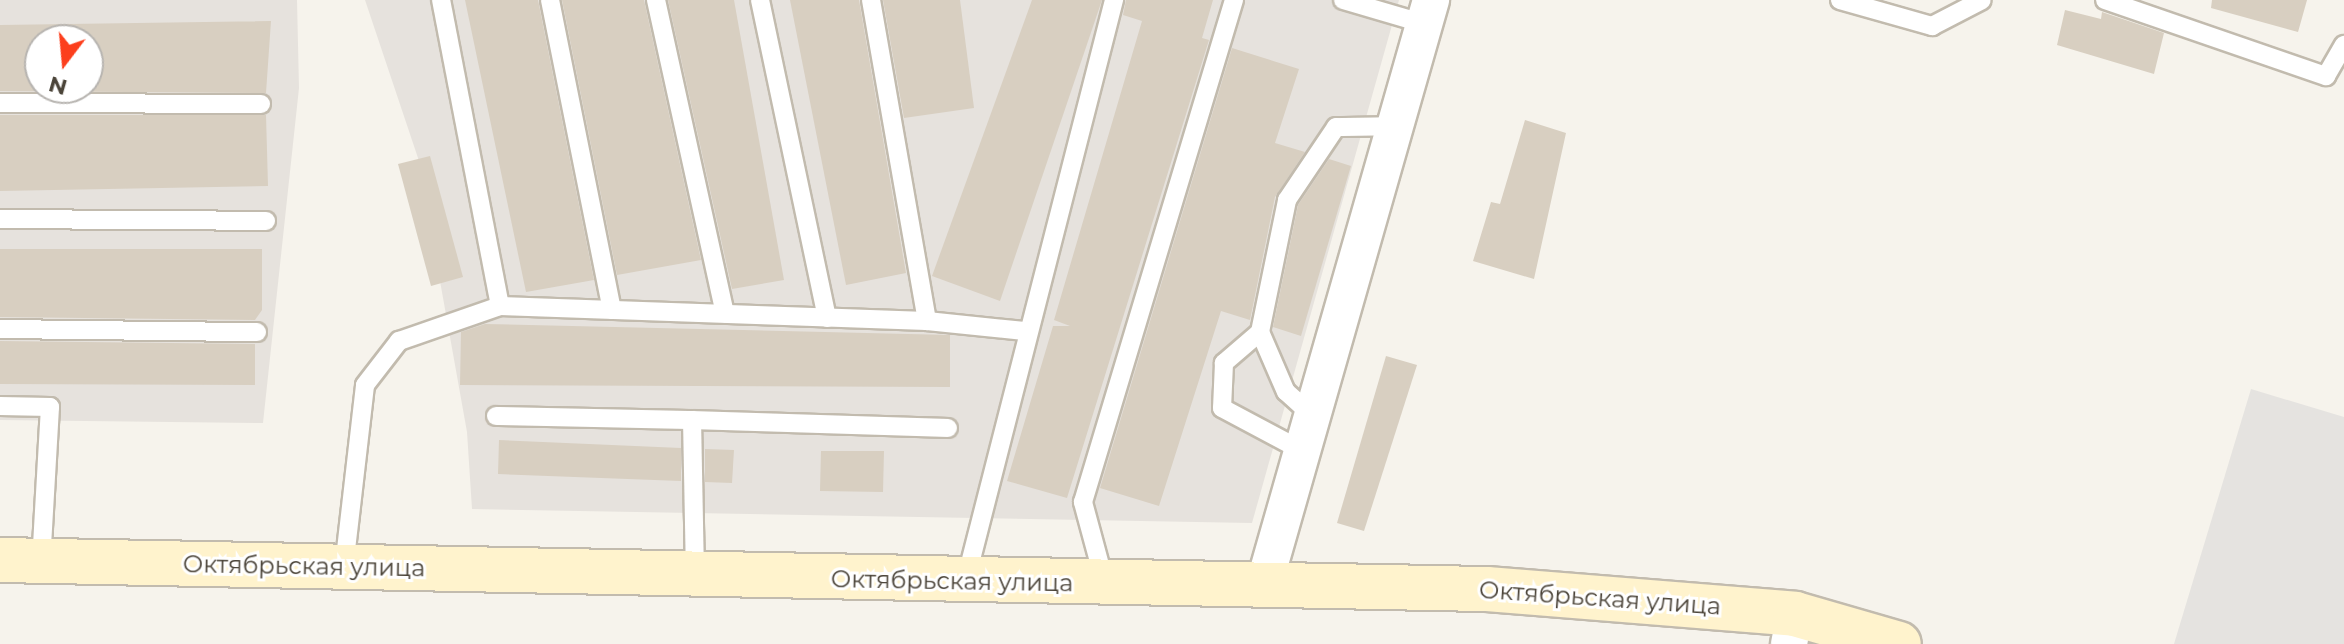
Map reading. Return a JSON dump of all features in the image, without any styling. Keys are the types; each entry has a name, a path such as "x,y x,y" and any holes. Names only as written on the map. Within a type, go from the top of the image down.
{"main road":[{"name":"Октябрьская улица","path":"20,560 1263,588 1487,589 1899,644"}],"street":[{"path":"1263,588 1428,12"}],"lane":[{"path":"441,0 500,306"},
{"path":"550,0 612,310"},
{"path":"656,0 725,314"},
{"path":"760,0 827,318"},
{"path":"871,0 927,321"},
{"path":"965,581 1024,331 1114,0"},
{"path":"1105,584 1083,502 1234,0"},
{"path":"1343,0 1428,12"},
{"path":"1840,0 1932,26 1982,0"},
{"path":"2105,0 2326,76 2344,45"},
{"path":"0,103 261,104"},
{"path":"1313,416 1286,392 1260,332 1287,200 1336,127 1397,126"},
{"path":"0,219 266,221"},
{"path":"344,567 365,385 399,341 500,306 927,321 1024,331"},
{"path":"0,329 257,332"},
{"path":"1260,332 1224,363 1222,408 1303,451"},
{"path":"0,406 50,407 20,560"},
{"path":"496,416 948,428"},
{"path":"692,420 695,575"}],"shaded area":[{"path":"0,0 297,0 299,88 263,423 0,420"},
{"path":"365,0 1399,0 1252,523 472,509 467,432 418,158"},
{"path":"2251,389 2344,417 2344,644 2174,644"}],"building":[{"path":"465,0 538,0 594,280 526,292"},
{"path":"562,0 644,0 701,260 617,275"},
{"path":"668,0 734,0 784,280 732,289"},
{"path":"790,0 859,0 906,273 846,285"},
{"path":"883,0 960,0 974,108 904,118"},
{"path":"1032,0 1102,0 1000,301 932,276"},
{"path":"1126,0 1213,0 1202,38 1209,40 1067,498 1007,481 1053,326 1070,326 1054,320 1142,21 1123,15"},
{"path":"2212,0 2307,0 2298,32 2211,8"},
{"path":"2065,10 2101,19 2102,12 2164,33 2154,74 2057,45"},
{"path":"271,21 266,93 104,92 104,24 68,24"},
{"path":"0,25 24,25 24,91 0,91"},
{"path":"1232,48 1299,69 1275,143 1305,152 1275,197 1250,320 1221,311 1159,506 1100,488"},
{"path":"0,115 266,115 268,186 0,191"},
{"path":"1525,120 1566,133 1534,279 1473,261 1491,202 1500,204"},
{"path":"430,156 463,277 431,286 398,164"},
{"path":"1329,159 1351,166 1301,336 1273,327 1298,205"},
{"path":"0,249 262,249 262,310 255,320 0,317"},
{"path":"485,324 950,335 950,387 460,385 461,332"},
{"path":"0,341 255,344 255,385 0,384"},
{"path":"1386,356 1417,365 1364,531 1337,523"},
{"path":"499,440 681,448 681,481 498,474"},
{"path":"705,449 734,450 732,483 705,482"},
{"path":"821,451 884,451 883,492 820,491"}]}
